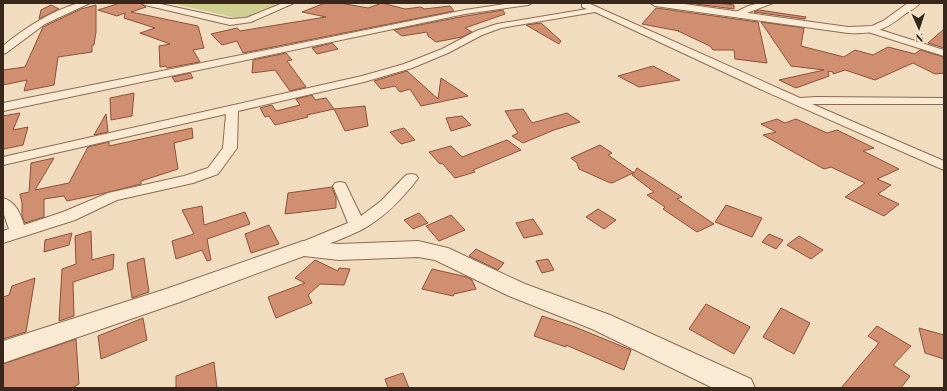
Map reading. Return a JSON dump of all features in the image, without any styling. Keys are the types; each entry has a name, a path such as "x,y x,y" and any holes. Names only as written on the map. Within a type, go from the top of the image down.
{"street":[{"path":"3,51 8,43 38,23 58,13 86,3"},
{"path":"145,3 230,22 248,20 290,3"},
{"path":"3,107 466,12 528,3"},
{"path":"582,3 944,166"},
{"path":"655,3 848,30 871,30 944,53"},
{"path":"736,14 769,3"},
{"path":"871,30 882,26 915,3"},
{"path":"3,161 364,78 408,66 445,51 479,33 500,26 595,10"},
{"path":"799,102 816,100 944,102"},
{"path":"3,203 12,212 10,234 68,216 113,196 188,180 212,171 230,148 232,109"},
{"path":"3,352 172,296 303,248 357,226 389,203 411,178"},
{"path":"340,186 357,226"},
{"path":"303,248 339,252 418,249 440,252 516,290 600,322 741,388"}],"green space":[{"path":"171,3 283,3 242,19"}],"building":[{"path":"120,3 140,3 146,7 131,12 198,26 204,48 193,50 200,62 167,68 166,66 160,67 159,46 170,44 140,33 155,28 124,18 125,13 117,16 98,10"},
{"path":"325,3 340,3 368,8 382,3 405,9 421,7 424,9 450,6 454,11 243,53 237,41 222,45 211,34 237,28 240,31 326,17 302,12"},
{"path":"688,3 717,3 734,5 734,9"},
{"path":"51,5 59,9 39,19 41,10"},
{"path":"96,5 96,32 94,45 92,45 92,52 58,57 54,85 24,91 27,80 3,85 3,70 25,67 43,27 81,9"},
{"path":"656,8 758,22 767,63 735,59 734,50 713,50 710,46 679,31 642,24"},
{"path":"503,10 505,14 465,28 472,32 462,37 436,42 428,36 427,32 402,36 394,30 460,17"},
{"path":"759,10 806,17 805,19 754,12"},
{"path":"761,22 804,28 801,46 844,57 855,50 873,55 888,47 915,54 920,50 944,57 944,73 935,74 913,63 875,80 845,70 833,74 833,72 828,71 829,76 796,88 779,80 824,70 791,66"},
{"path":"541,23 561,41 559,44 526,25"},
{"path":"944,29 944,48 928,43"},
{"path":"332,43 338,49 317,54 312,48"},
{"path":"286,53 292,60 287,61 306,87 290,91 275,70 252,73 253,60"},
{"path":"653,66 680,80 639,87 618,76"},
{"path":"407,71 438,99 441,78 468,96 421,106 410,89 400,92 395,86 381,89 374,81"},
{"path":"190,73 193,78 175,82 172,77"},
{"path":"134,93 132,116 111,120 110,98"},
{"path":"312,95 315,100 326,98 334,109 307,115 308,117 275,125 269,116 265,117 260,108 272,105 276,111 300,105 296,99"},
{"path":"365,106 368,126 345,131 334,109"},
{"path":"523,109 532,123 567,113 580,122 554,130 523,143 512,136 518,133 505,111"},
{"path":"20,113 13,130 28,127 23,145 4,149 3,151 3,116"},
{"path":"106,114 108,132 94,135"},
{"path":"462,116 471,125 451,131 446,118"},
{"path":"777,119 785,123 796,119 827,133 837,130 874,148 863,151 899,169 877,179 891,185 878,194 899,204 884,216 845,197 865,183 831,167 824,169 763,135 776,132 761,124"},
{"path":"192,128 193,138 174,143 178,169 141,181 141,184 105,193 67,201 64,196 44,199 44,217 25,223 22,216 20,194 29,192 31,163 54,158 35,190 69,183 88,147 109,142 109,146"},
{"path":"404,128 415,140 401,144 390,132"},
{"path":"507,140 521,150 473,170 475,172 455,178 442,163 440,164 429,152 451,146 462,157"},
{"path":"600,145 612,153 608,155 634,173 637,168 682,197 677,199 714,224 697,232 663,209 665,207 647,195 654,192 632,175 633,173 612,183 579,169 577,163 571,158"},
{"path":"332,187 336,198 336,208 285,214 288,193"},
{"path":"726,205 762,218 752,237 715,222"},
{"path":"202,206 204,225 245,212 250,224 207,239 211,260 207,261 202,250 176,259 172,241 194,234 182,210"},
{"path":"598,209 616,220 604,229 586,217"},
{"path":"419,213 428,223 413,229 404,220"},
{"path":"451,215 465,230 439,241 426,226"},
{"path":"533,219 543,234 524,238 516,223"},
{"path":"269,225 279,244 251,253 245,234"},
{"path":"91,231 92,260 114,254 113,269 73,282 74,316 59,321 62,269 76,264 75,236"},
{"path":"72,233 69,245 44,252 45,240"},
{"path":"769,234 783,240 776,249 762,242"},
{"path":"799,236 823,250 811,259 787,245"},
{"path":"476,249 504,263 498,270 469,256"},
{"path":"144,258 149,292 132,298 127,263"},
{"path":"548,259 554,270 542,273 536,261"},
{"path":"315,260 338,271 339,268 350,269 344,285 320,284 308,295 312,303 276,318 268,297 305,283 295,278"},
{"path":"432,269 467,277 472,280 476,289 454,294 453,296 422,289"},
{"path":"35,278 26,332 3,339 3,297 9,295 12,286"},
{"path":"706,304 750,327 734,354 689,329"},
{"path":"781,308 810,323 794,354 763,337"},
{"path":"542,316 575,327 631,350 624,370 566,345 566,347 534,336"},
{"path":"143,318 147,340 101,359 98,336"},
{"path":"877,326 911,346 893,365 910,376 901,388 841,388 879,343 868,336"},
{"path":"919,328 944,335 944,359 925,353"},
{"path":"76,339 79,384 72,388 3,388 3,364"},
{"path":"214,362 217,388 176,388 176,376"},
{"path":"403,373 409,388 388,388 385,379"}]}
